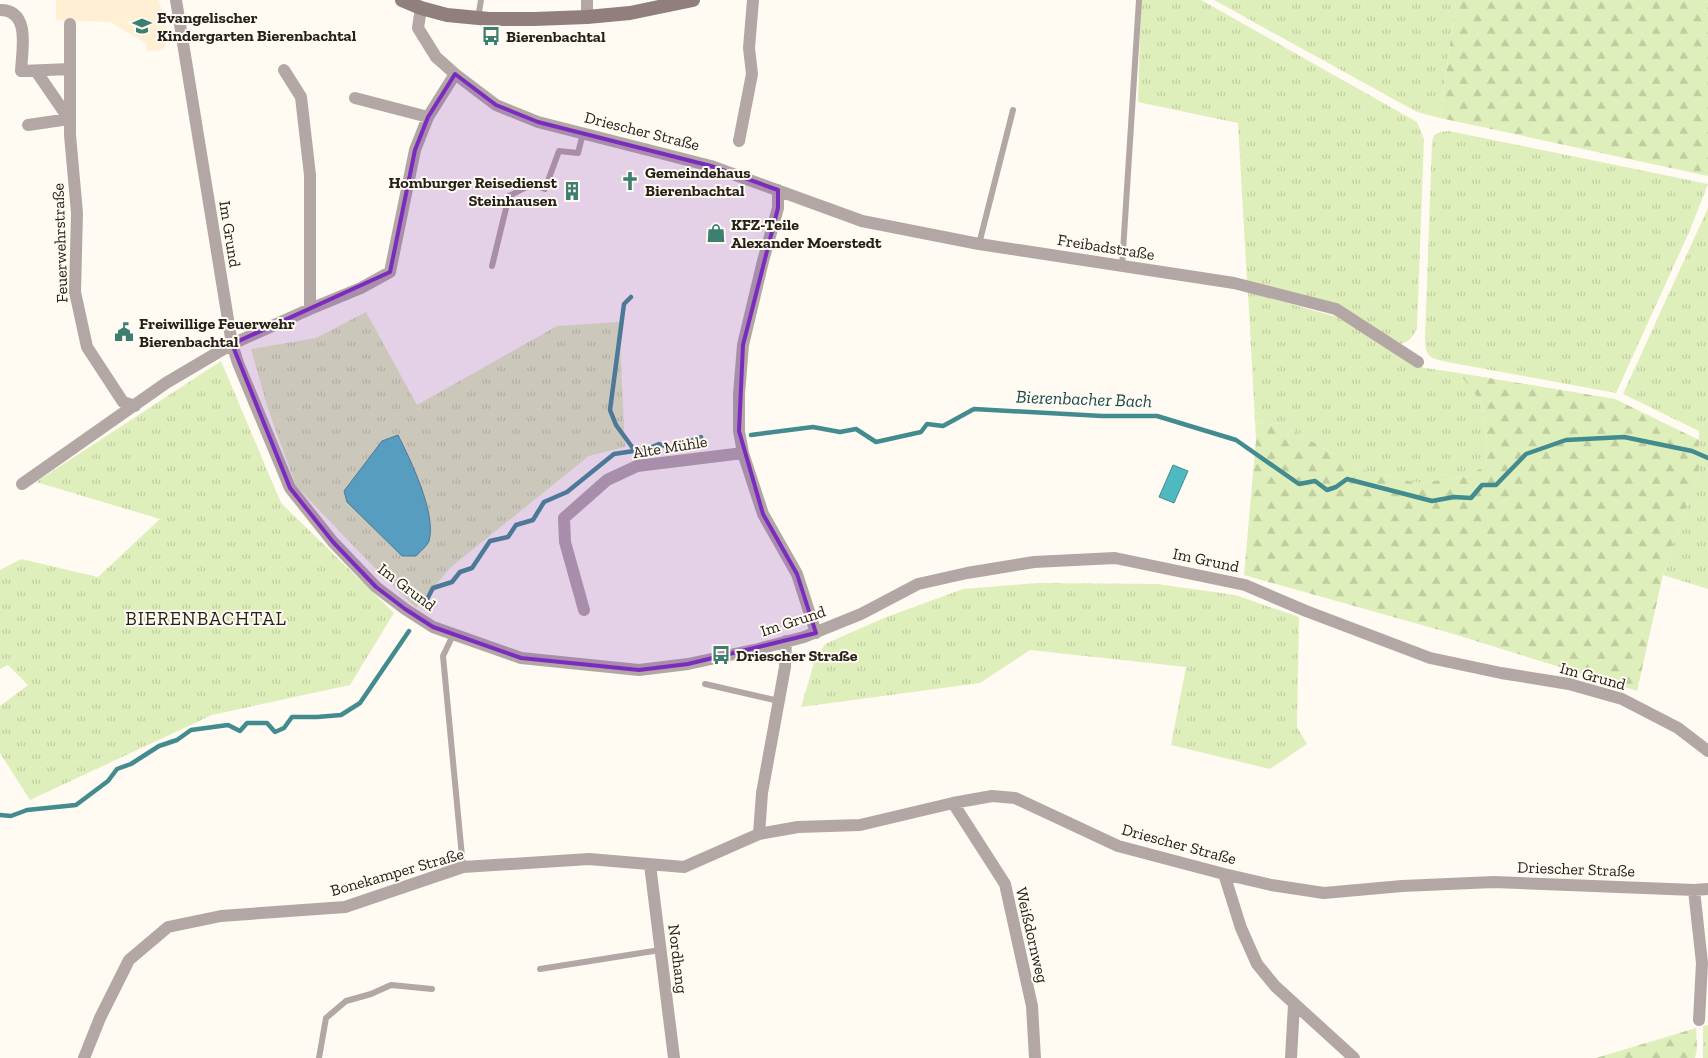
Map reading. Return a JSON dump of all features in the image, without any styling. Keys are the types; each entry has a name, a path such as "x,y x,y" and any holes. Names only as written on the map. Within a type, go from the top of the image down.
{"main road":[{"path":"402,0 421,8 447,15 478,18 534,19 630,13 693,0"}],"street":[{"name":"Im Grund","path":"176,0 232,344 238,363 290,488 333,542 376,587 433,627 521,658 639,670 688,664 758,649 816,633 861,614 918,584 966,573 1034,562 1115,558 1245,585 1306,611 1430,658 1501,674 1569,684 1622,699 1678,728 1708,751"},
{"path":"587,0 587,17"},
{"path":"739,141 752,74 749,48 753,0"},
{"name":"Driescher Straße","path":"421,8 418,28 436,58 496,104 538,122 711,166 778,190"},
{"path":"0,10 13,12 19,18 22,26 21,71 70,70"},
{"name":"Feuerwehrstraße","path":"70,24 70,119 78,250 76,292 81,324 86,347 123,402 135,406"},
{"path":"284,70 301,97 310,175 310,309"},
{"path":"28,125 70,119 36,71"},
{"path":"22,484 166,383 232,344 361,288 390,272 415,150 428,117 455,74"},
{"path":"355,98 428,117"},
{"path":"778,190 778,208 743,345 739,394 739,431 742,452 763,514 797,574 816,633"},
{"name":"Freibadstraße","path":"778,190 862,220 979,244 1234,283 1336,309 1418,362"},
{"name":"Alte Mühle","path":"584,610 565,542 564,518 606,480 637,466 742,452"},
{"path":"759,834 762,793 785,667 786,641"},
{"name":"Driescher Straße","path":"759,834 798,827 860,825 953,803 992,796 1016,798 1118,846 1271,885 1324,893 1402,886 1494,882 1708,889"},
{"name":"Weißdornweg","path":"953,803 1005,884 1032,1006 1035,1058"},
{"name":"Bonekamper Straße","path":"84,1058 100,1018 129,960 168,927 221,916 345,907 463,867 589,859 684,867 759,834"},
{"name":"Nordhang","path":"650,865 674,1058"},
{"path":"1224,874 1241,928 1257,964 1275,986 1354,1058"},
{"path":"1694,890 1705,964 1699,1020"},
{"path":"1291,1058 1294,1004"}],"lane":[{"path":"478,18 481,0"},
{"path":"1122,267 1139,0"},
{"path":"979,244 1012,110"},
{"path":"492,266 509,196 532,184 545,189 559,150 578,153 583,133"},
{"path":"453,635 443,656 463,867"},
{"path":"705,684 779,701"},
{"path":"540,969 660,950"},
{"path":"319,1058 326,1018 346,1000 371,994 391,985 432,989"}],"highlighted area":[{"path":"455,74 496,105 538,122 711,166 778,190 778,208 743,345 739,431 763,514 797,574 816,633 688,664 639,670 521,658 433,627 405,609 376,587 333,542 290,488 232,344 390,272 415,150 428,117"}],"shaded area":[{"name":"Evangelischer Kindergarten Bierenbachtal","path":"56,0 158,0 167,30 166,43 163,50 147,51 146,43 110,22 56,20"}],"green space":[{"path":"1141,0 1201,0 1417,122 1424,139 1417,328 1409,340 1401,344 1383,334 1247,282 1238,123 1138,102"},
{"path":"1214,0 1456,0 1440,118 1417,112"},
{"path":"1456,0 1708,0 1708,176 1440,118"},
{"path":"1449,131 1708,184 1690,230 1616,393 1447,362 1433,358 1427,353 1425,338 1432,142 1434,135"},
{"path":"1708,208 1708,589 1663,575 1699,468 1699,431 1623,394"},
{"path":"1248,292 1337,317 1410,362 1425,368 1459,373 1481,402 1487,439 1486,464 1470,476 1418,483 1359,469 1282,424 1255,422"},
{"path":"366,312 417,405 557,326 619,322 625,447 589,456 451,567 416,608 296,486 267,406 251,349 316,338"},
{"path":"221,361 281,503 394,613 350,685 212,715 30,800 0,753 0,706 28,685 8,665 0,669 0,570 21,559 98,577 160,519 36,482"},
{"path":"1459,373 1615,399 1699,440 1699,468 1663,575 1637,691 1450,633 1244,575 1256,440 1255,422 1282,424 1359,469 1418,483 1470,476 1486,464 1487,439 1481,402"},
{"path":"1038,583 1157,584 1235,595 1299,617 1297,727 1307,744 1270,769 1171,745 1186,667 1030,650 980,683 801,707 814,663 825,644 884,618 963,589"},
{"path":"1708,1025 1708,1058 1703,1058 1703,1026"},
{"path":"1696,1028 1697,1048 1695,1058 1596,1058"}],"water":[{"path":"398,435 421,487 429,516 429,541 416,556 402,556 347,502 344,491 382,441"},
{"path":"1173,465 1188,471 1174,503 1159,497"}],"waterway":[{"path":"631,297 624,304 610,410 616,425 635,451"},
{"name":"Bierenbacher Bach","path":"751,435 813,427 840,432 856,429 876,442 921,432 927,424 943,426 974,409 1102,416 1157,416 1236,440 1299,484 1315,481 1327,490 1336,487 1347,479 1432,501 1454,497 1471,498 1482,485 1496,485 1526,454 1566,440 1624,437 1692,451 1708,458"},
{"name":"Bierenbacher Bach","path":"424,605 433,588 452,582 460,572 472,568 490,541 508,537 516,525 533,520 544,502 567,492 614,454 647,449 659,444 670,448 701,437"},
{"name":"Bierenbacher Bach","path":"0,815 11,816 27,810 76,805 108,781 117,769 131,764 159,746 177,740 191,730 228,725 240,731 247,723 267,723 275,732 284,728 292,717 341,715 360,703 409,631"}],"place":[{"name":"Evangelischer Kindergarten Bierenbachtal","path":"142,26"},
{"name":"Bierenbachtal","path":"491,36"},
{"name":"Gemeindehaus Bierenbachtal","path":"630,181"},
{"name":"Homburger Reisedienst Steinhausen","path":"572,191"},
{"name":"KFZ-Teile Alexander Moerstedt","path":"716,233"},
{"name":"Freiwillige Feuerwehr Bierenbachtal","path":"124,332"},
{"name":"Driescher Straße","path":"721,655"}],"district":[{"name":"BIERENBACHTAL","path":"206,618"}]}
